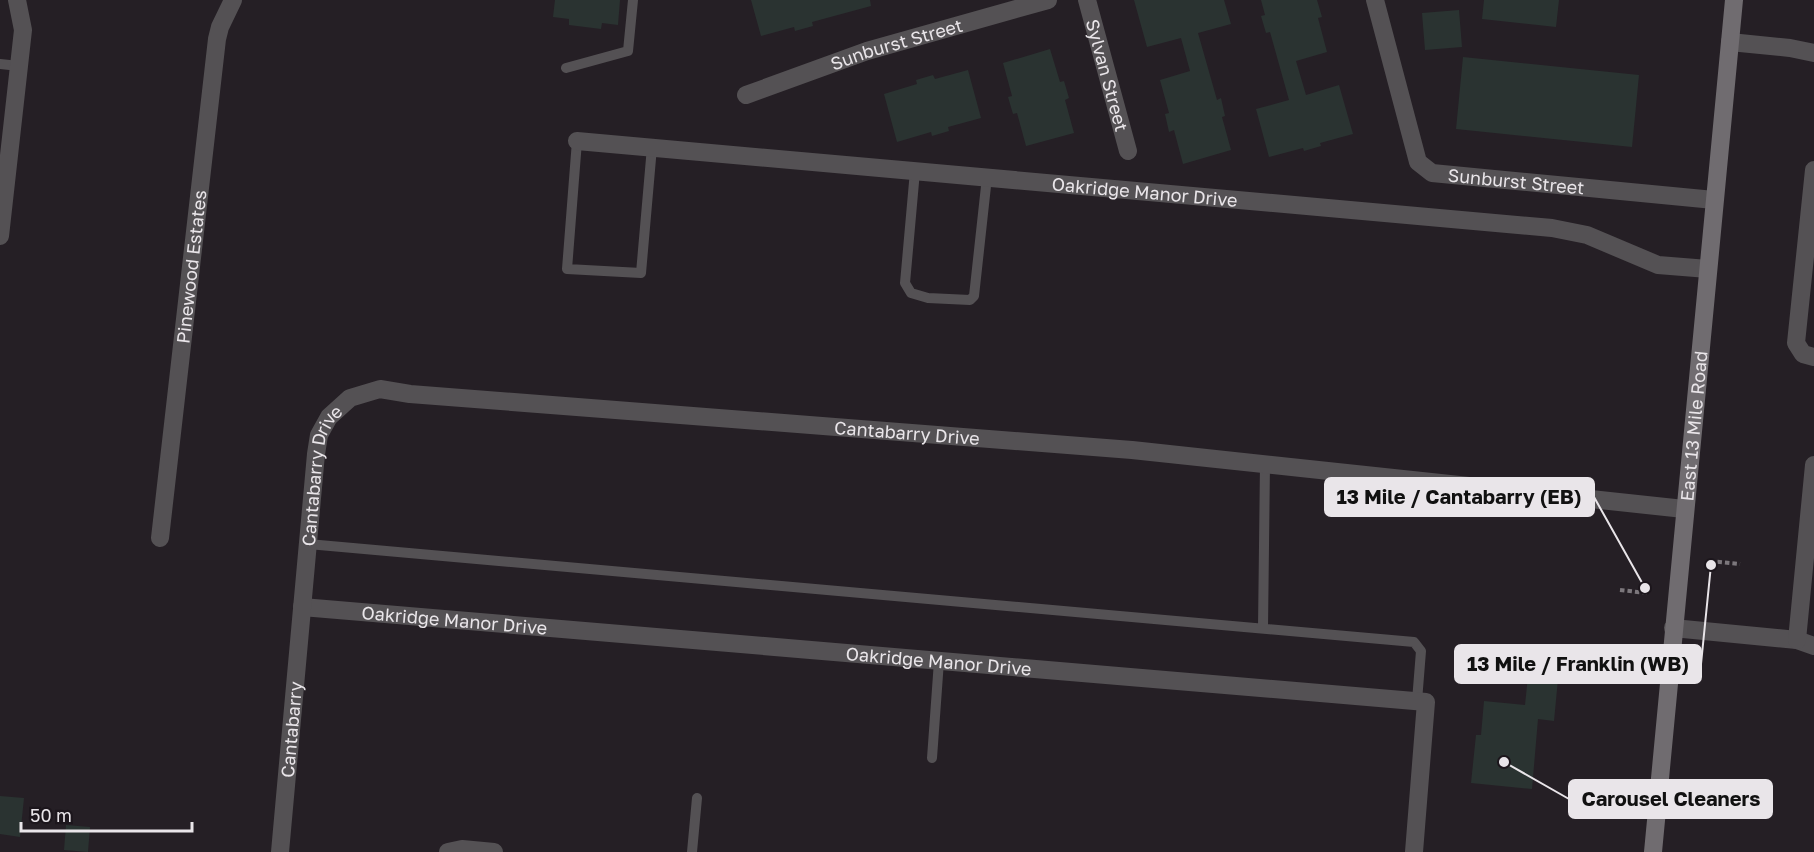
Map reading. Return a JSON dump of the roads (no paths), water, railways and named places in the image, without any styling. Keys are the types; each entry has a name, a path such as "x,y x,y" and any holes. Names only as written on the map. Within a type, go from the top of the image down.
{"main road":[{"name":"East 13 Mile Road","path":"1653,852 1734,0"}],"street":[{"path":"0,236 23,30 17,0"},
{"name":"Pinewood Estates","path":"160,538 217,39 233,0"},
{"name":"Sunburst Street","path":"746,95 867,51 1048,0"},
{"name":"Sylvan Street","path":"1087,0 1128,150"},
{"name":"Sunburst Street","path":"1375,0 1418,162 1432,172 1714,200"},
{"path":"1730,42 1790,48 1814,53"},
{"name":"Oakridge Manor Drive","path":"577,141 1552,228 1587,235 1659,265 1708,270"},
{"path":"1814,170 1812,215 1796,343 1799,352 1814,357"},
{"name":"Cantabarry Drive","path":"302,606 320,435 328,417 350,398 380,389 410,394 1132,450 1684,509"},
{"path":"1673,628 1805,643 1814,465"},
{"name":"Oakridge Manor Drive","path":"302,606 1418,701"},
{"name":"Cantabarry","path":"280,852 302,606"},
{"path":"1414,852 1426,702 1418,701"},
{"path":"448,852 462,849 494,852"}],"lane":[{"path":"566,68 628,51 633,0"},
{"path":"0,64 19,66"},
{"path":"577,141 567,268 641,273 652,147"},
{"path":"915,171 905,283 911,293 928,298 970,300 974,296 987,177"},
{"path":"1263,628 1265,464"},
{"path":"308,544 1414,642 1421,651 1418,701"},
{"path":"932,758 939,661"},
{"path":"692,852 697,798"}],"place":[{"name":"13 Mile / Franklin (WB)","path":"1711,565"},
{"name":"13 Mile / Cantabarry (EB)","path":"1645,588"},
{"name":"Carousel Cleaners","path":"1504,762"}]}
